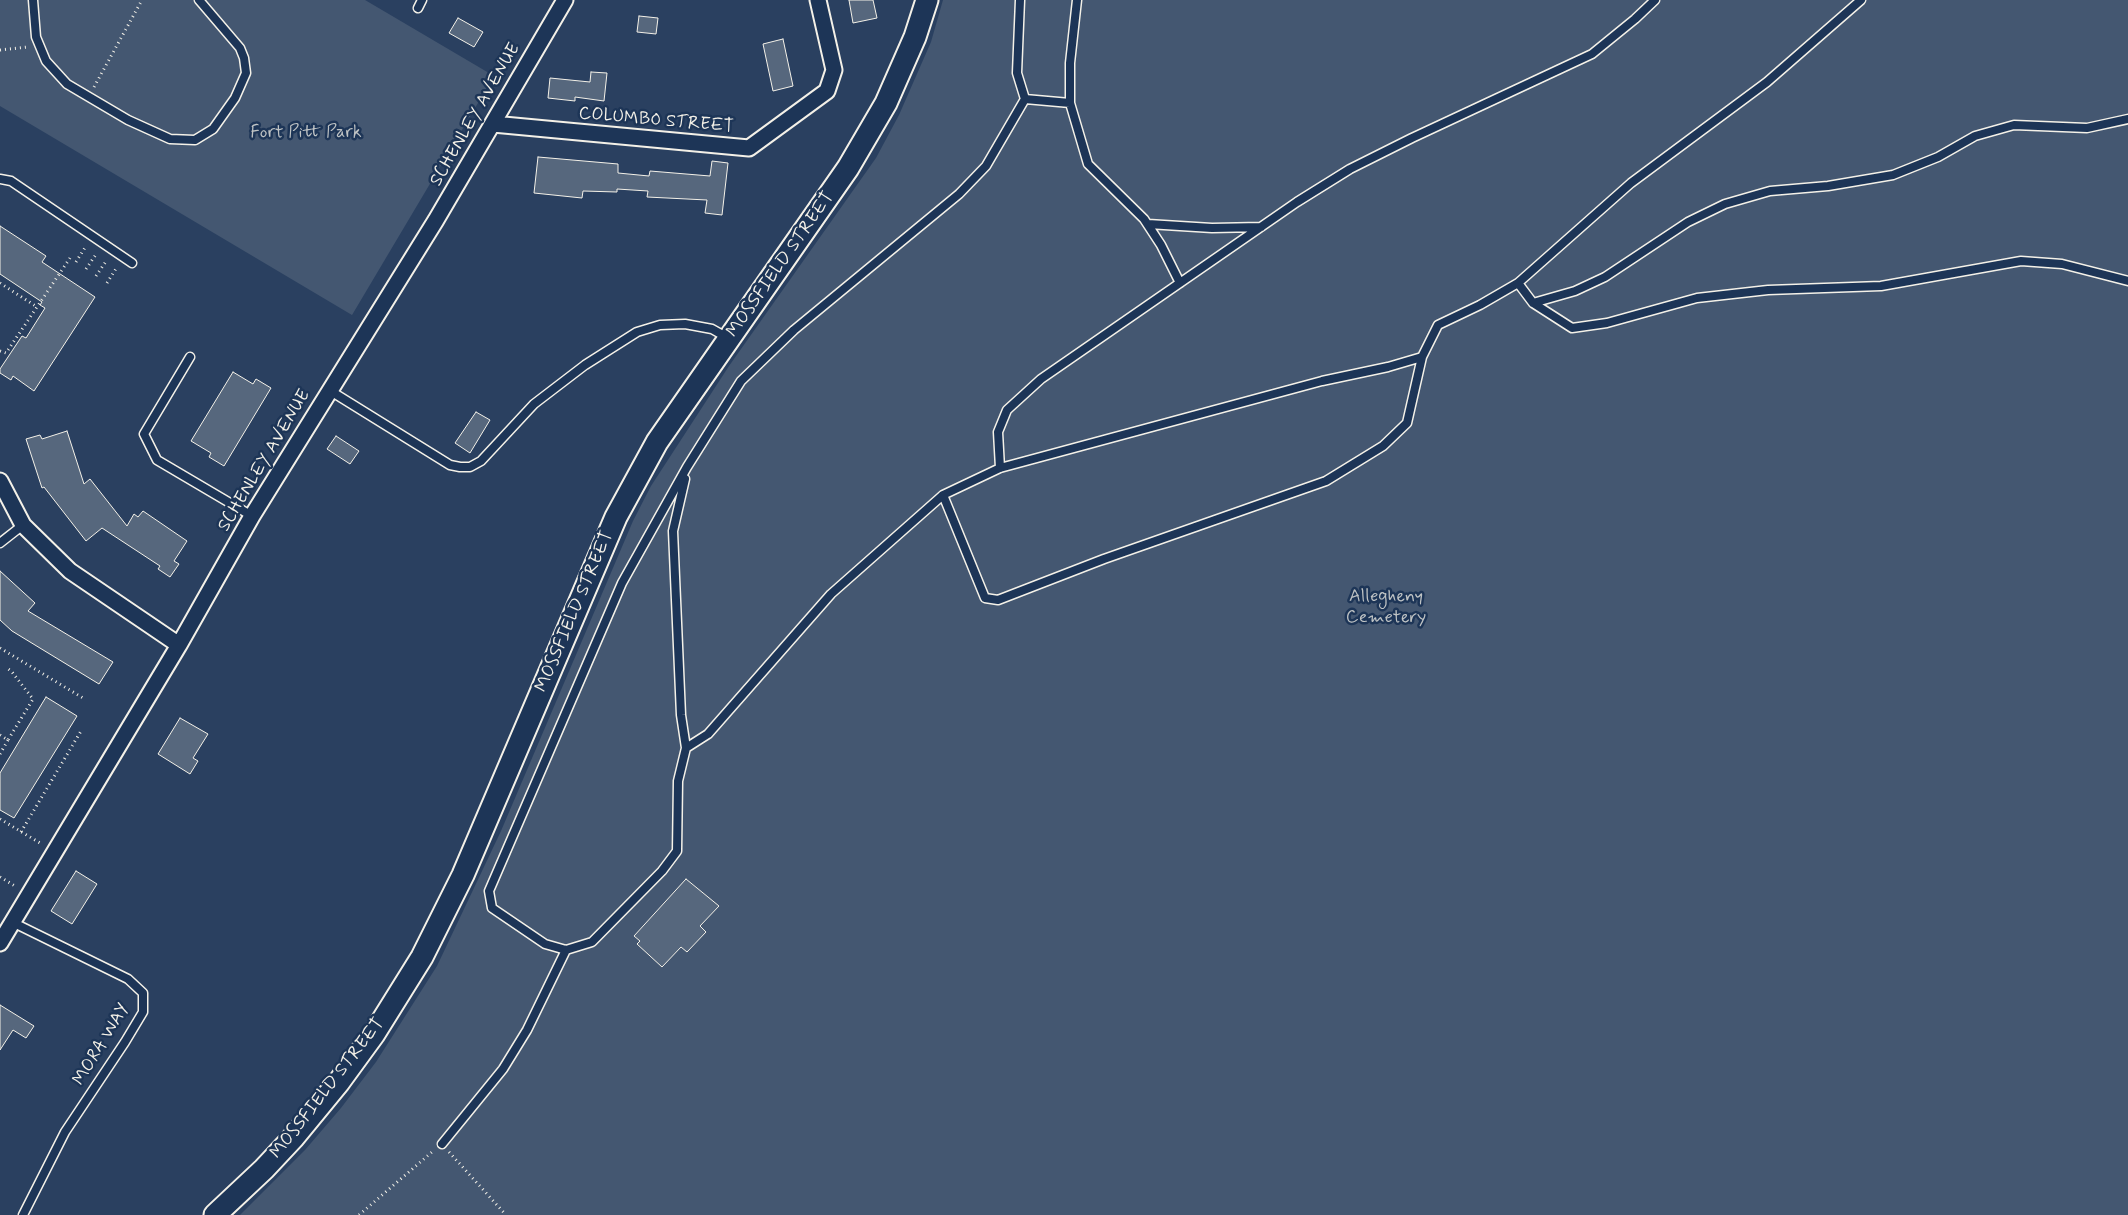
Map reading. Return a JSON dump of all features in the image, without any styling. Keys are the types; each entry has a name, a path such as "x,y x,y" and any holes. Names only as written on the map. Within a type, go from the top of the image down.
{"street":[{"name":"SCHENLEY AVENUE","path":"0,943 179,645 252,516 493,124 565,0"},
{"name":"COLUMBO STREET","path":"493,124 749,148 827,91 834,70 818,0"},
{"name":"MOSSFIELD STREET","path":"215,1215 270,1163 339,1082 374,1034 422,957 463,875 616,517 658,442 848,168 886,103 915,36 927,0"},
{"path":"0,481 23,525 70,571 179,645"}],"lane":[{"path":"33,0 36,37 46,61 67,84 128,120 170,139 195,140 213,129 235,98 246,73 244,58 240,48 199,0"},
{"path":"418,8 422,0"},
{"path":"695,455 682,488 673,531 681,715 686,748 678,781 678,851 592,942 566,950 545,944 492,908 489,891 622,583 695,455 741,381 794,330 958,194 986,166 1025,98 1017,73 1020,0"},
{"path":"1077,0 1070,62 1070,103 1088,164 1148,224 1180,283"},
{"path":"1000,468 998,432 1007,410 1041,379 1261,227 1350,169 1592,54 1655,0"},
{"path":"943,495 985,598 998,600 1104,559 1326,481 1383,446 1407,422 1422,356 1438,325 1480,305 1518,283 1631,183 1766,82 1861,0"},
{"path":"1025,98 1070,103"},
{"path":"1533,303 1574,291 1605,277 1688,222 1725,204 1770,191 1828,186 1893,175 1938,157 1975,136 2014,125 2087,128 2128,119"},
{"path":"0,179 11,181 132,263"},
{"path":"1148,224 1212,228 1261,227"},
{"path":"1518,283 1533,303 1572,328 1607,323 1697,298 1768,290 1881,286 2021,261 2062,264 2128,281"},
{"path":"329,390 450,465 460,468 470,467 481,461 534,404 585,365 637,332 660,325 685,324 712,330 730,338"},
{"path":"686,748 708,734 832,594 943,495 1000,468 1322,381 1388,367 1422,356"},
{"path":"190,357 144,434 157,460 252,516"},
{"path":"0,543 23,525"},
{"name":"MORA WAY","path":"12,922 128,979 143,993 142,1012 125,1042 66,1132 23,1215"},
{"path":"442,1144 503,1069 527,1030 566,950"}],"path":[{"path":"88,96 142,0"},
{"path":"0,50 30,47 43,53"},
{"path":"76,262 86,246"},
{"path":"86,269 97,252"},
{"path":"0,351 6,352 70,258"},
{"path":"96,276 107,259"},
{"path":"106,283 117,267"},
{"path":"0,282 37,307"},
{"path":"0,648 84,698"},
{"path":"0,754 33,699 7,668"},
{"path":"20,832 81,731"},
{"path":"0,735 8,740"},
{"path":"0,820 41,844"},
{"path":"0,877 15,886"},
{"path":"359,1215 442,1144 506,1215"}],"green space":[{"name":"Fort Pitt Park","path":"0,0 365,0 494,76 352,315 0,106"},
{"name":"Allegheny Cemetery","path":"943,0 2128,0 2128,1215 240,1215 305,1150 341,1108 376,1062 437,966 501,831 633,521 651,486 729,366 876,158 899,115 931,42"}],"building":[{"path":"849,0 873,0 877,18 853,23"},
{"path":"639,16 658,18 656,34 637,32"},
{"path":"458,18 483,32 474,47 449,33"},
{"path":"783,39 793,86 773,91 763,44"},
{"path":"591,72 607,73 604,101 575,97 575,101 548,98 550,78 590,82"},
{"path":"538,157 618,164 618,173 649,176 650,171 710,176 712,161 728,163 722,215 705,213 707,200 647,197 648,191 617,189 617,192 583,191 582,198 534,193"},
{"path":"0,226 46,256 42,262 95,297 34,391 13,376 11,380 0,373 0,369 22,336 26,338 45,308 40,305 42,302 0,274"},
{"path":"233,372 253,384 256,379 271,388 224,466 209,457 211,453 191,441"},
{"path":"476,412 490,420 470,453 455,443"},
{"path":"67,431 84,484 90,479 127,526 134,514 138,517 143,511 187,541 174,561 179,564 170,577 158,569 160,566 102,528 86,541 44,487 42,488 26,439 40,435 42,439"},
{"path":"336,436 359,451 350,464 327,449"},
{"path":"0,571 35,603 28,611 113,662 99,684 12,631 0,620"},
{"path":"46,697 77,716 14,818 0,810 0,773"},
{"path":"180,718 208,734 193,758 198,761 190,774 158,754"},
{"path":"76,871 97,884 72,924 51,911"},
{"path":"686,879 719,906 700,926 706,932 687,952 681,947 662,967 637,944 640,941 634,936"},
{"path":"0,1005 34,1026 26,1038 13,1030 0,1050"}]}
